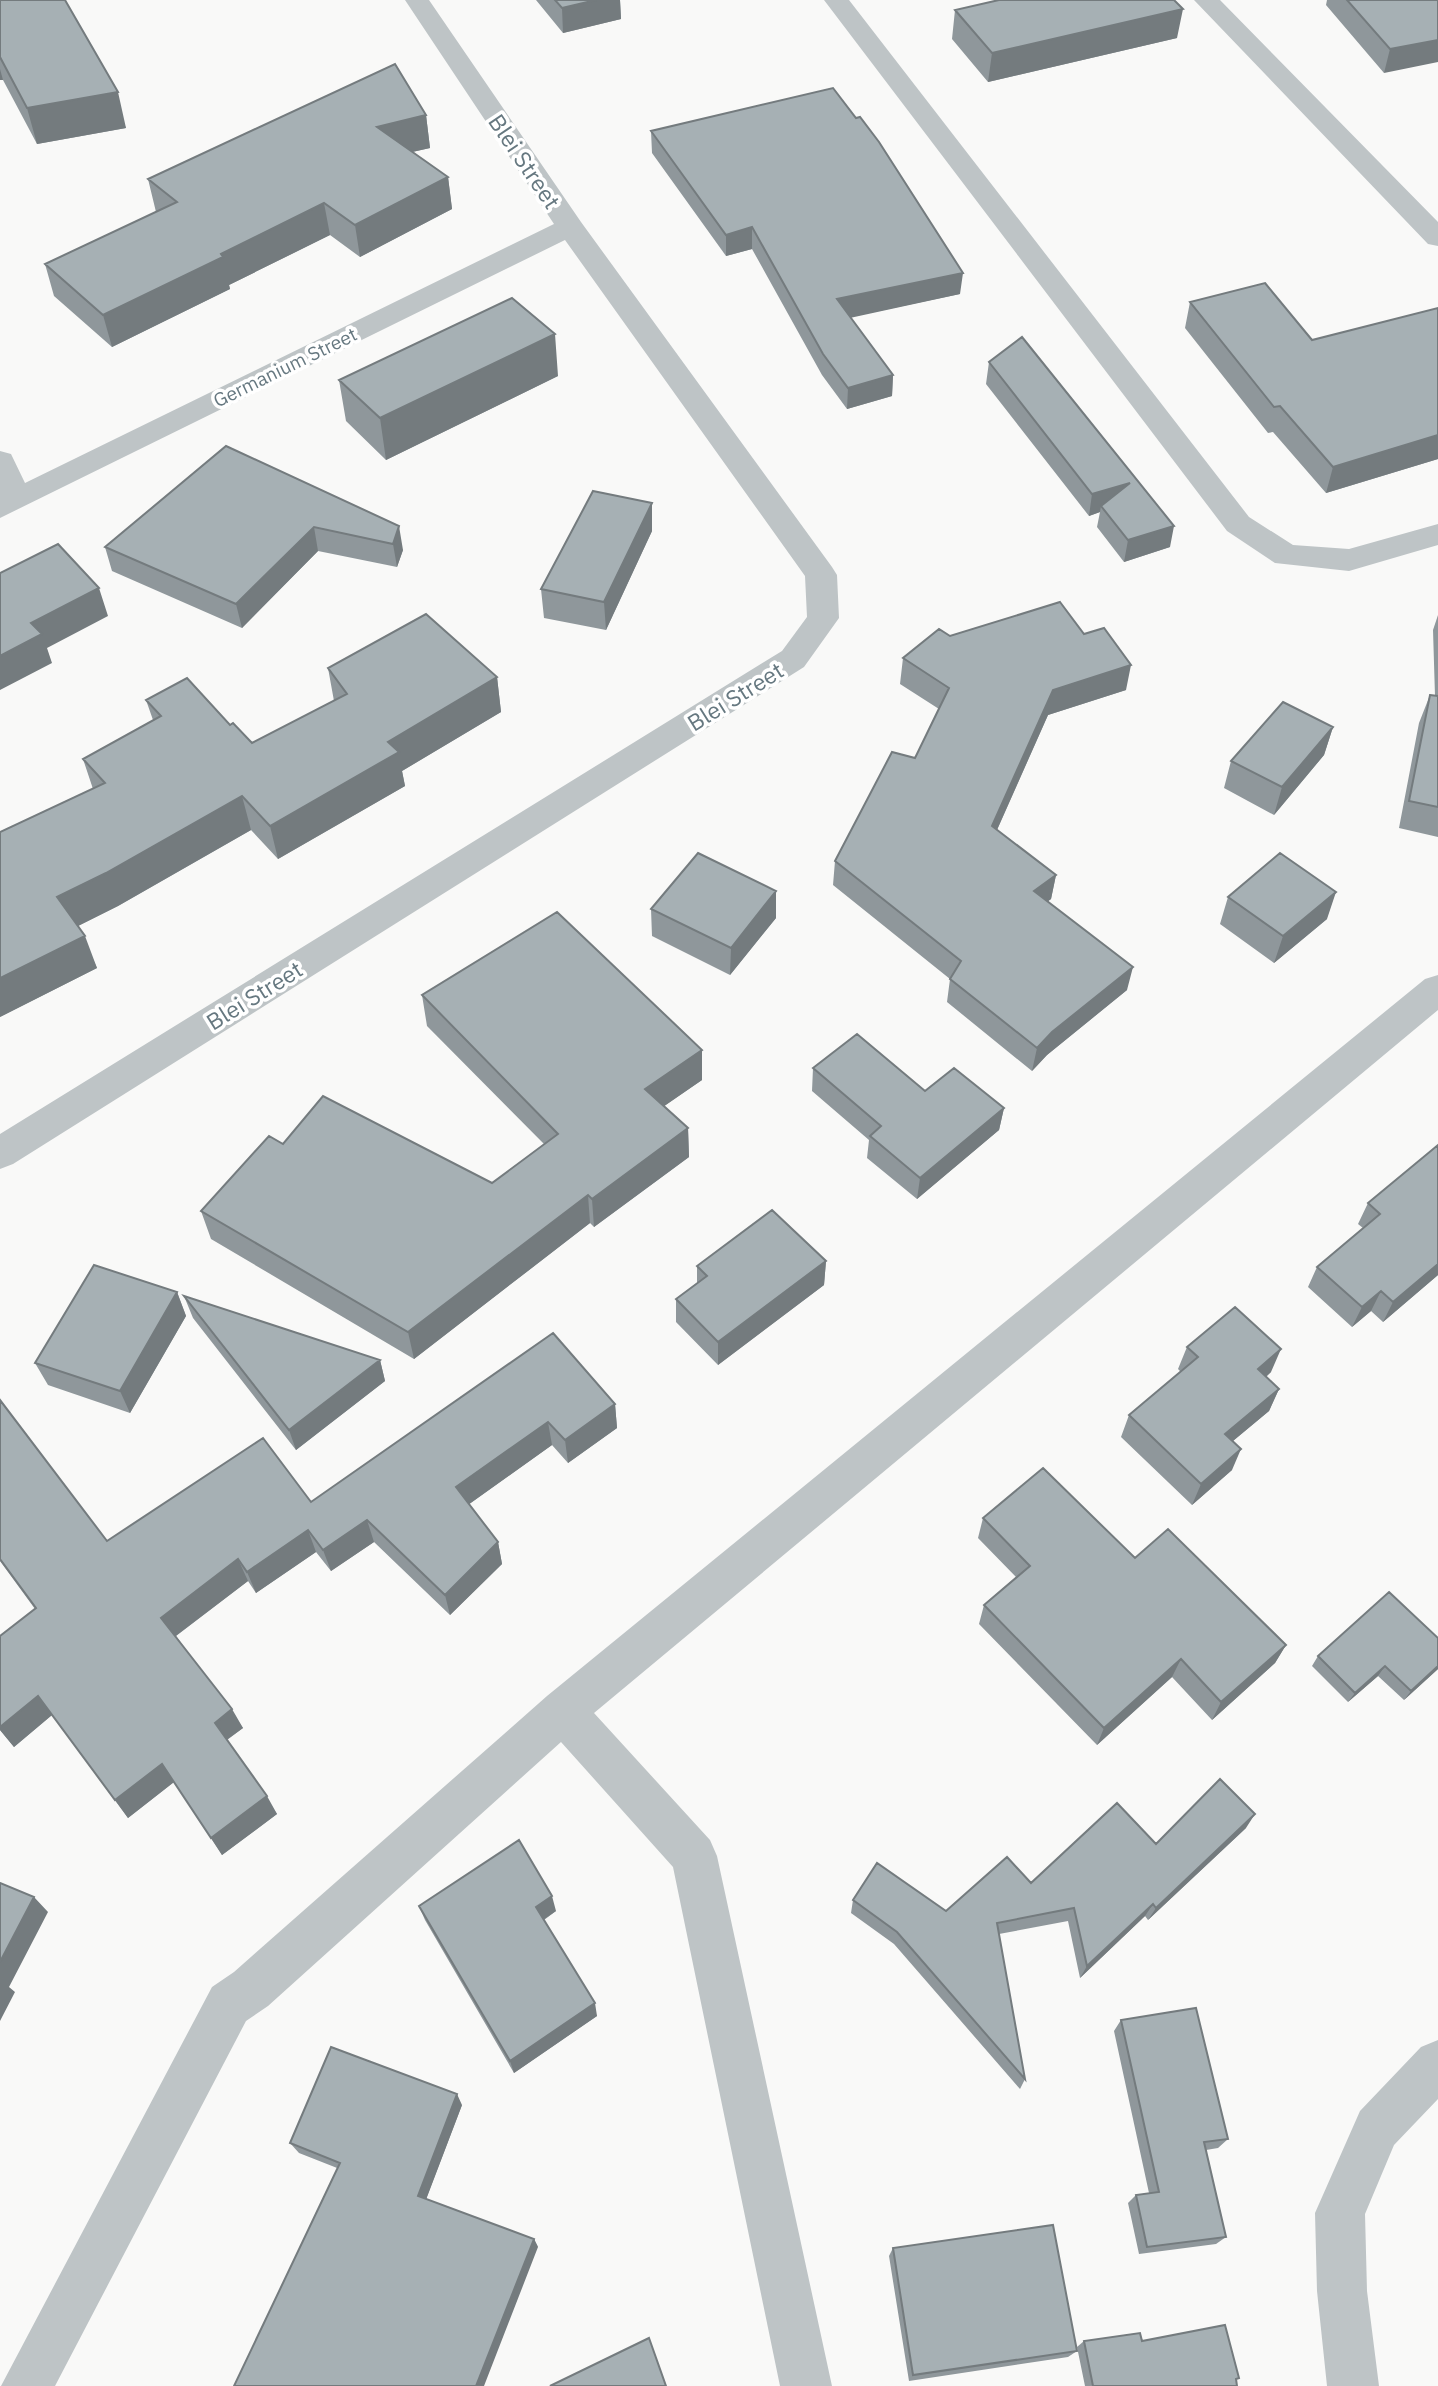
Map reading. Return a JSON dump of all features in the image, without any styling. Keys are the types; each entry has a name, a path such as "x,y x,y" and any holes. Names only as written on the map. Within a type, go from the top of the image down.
{"street":[{"name":"Blei Street","path":"0,1153 793,659 823,618 821,575 570,227 417,0"},
{"path":"836,0 1238,524 1286,555 1349,560 1438,534"},
{"path":"1206,0 1438,238"},
{"name":"Germanium Street","path":"9,504 570,227"},
{"path":"0,461 9,504"},
{"path":"27,2386 229,2004 251,1989 563,1712 1438,989"},
{"path":"563,1712 694,1856 806,2386"},
{"path":"1353,2386 1342,2291 1340,2213 1377,2128 1438,2064"}],"building":[{"path":"0,0 65,0 118,92 27,108 0,57"},
{"path":"555,0 596,0 562,8"},
{"path":"999,0 1174,0 1183,9 992,53 955,10"},
{"path":"1347,0 1438,0 1438,40 1390,49"},
{"path":"395,64 426,115 377,127 448,177 355,225 324,203 221,254 223,257 103,315 45,264 177,202 148,179"},
{"path":"833,88 879,142 963,273 837,299 893,375 848,388 823,354 752,227 726,235 651,131"},
{"path":"1265,283 1312,340 1438,308 1438,435 1333,467 1280,406 1274,407 1190,302"},
{"path":"512,298 555,334 380,418 339,380"},
{"path":"1022,337 1174,526 1128,540 1101,506 1130,483 1092,494 989,362"},
{"path":"226,446 399,526 393,544 314,527 236,604 105,547"},
{"path":"593,491 652,503 604,602 541,589"},
{"path":"58,544 99,588 31,623 42,634 0,656 0,573"},
{"path":"1060,602 1084,634 1104,628 1131,665 1053,690 992,826 1056,875 1034,891 1133,967 1052,1032 1037,1048 950,979 961,961 835,861 892,752 915,758 949,688 903,658 939,629 950,636"},
{"path":"426,614 497,677 388,742 399,752 270,826 242,796 106,873 57,897 85,936 0,978 0,832 105,783 83,759 161,716 146,700 187,678 230,725 233,723 252,743 347,694 328,668"},
{"path":"1430,695 1438,696 1438,807 1409,801"},
{"path":"1283,702 1333,727 1282,787 1231,761"},
{"path":"698,853 776,891 731,948 651,909"},
{"path":"1280,853 1336,892 1283,936 1228,897"},
{"path":"557,912 702,1050 645,1089 688,1128 592,1199 588,1195 408,1332 201,1211 269,1136 283,1144 323,1096 492,1183 558,1134 422,995"},
{"path":"857,1034 925,1091 954,1068 1004,1108 920,1178 870,1136 881,1126 813,1068"},
{"path":"1438,1145 1438,1264 1393,1302 1381,1291 1362,1307 1317,1267 1380,1214 1368,1203"},
{"path":"772,1210 826,1261 718,1342 676,1299 707,1276 697,1266"},
{"path":"94,1265 177,1292 120,1391 35,1363"},
{"path":"184,1296 380,1360 289,1430"},
{"path":"1235,1307 1281,1349 1258,1369 1279,1389 1225,1434 1241,1449 1201,1484 1129,1415 1198,1357 1187,1347"},
{"path":"553,1333 615,1404 565,1440 548,1422 456,1487 498,1542 445,1595 367,1520 323,1550 308,1530 247,1572 238,1559 161,1618 232,1709 215,1723 267,1796 211,1838 162,1764 115,1800 38,1696 0,1727 0,1636 36,1608 0,1559 0,1400 107,1541 263,1438 311,1502"},
{"path":"1043,1468 1135,1558 1168,1529 1286,1645 1221,1702 1181,1659 1104,1728 984,1605 1030,1566 983,1518"},
{"path":"1389,1592 1438,1638 1438,1666 1411,1691 1385,1666 1355,1693 1318,1656"},
{"path":"1220,1779 1255,1814 1156,1908 1153,1904 1087,1966 1074,1908 997,1923 1025,2079 897,1932 853,1900 877,1863 946,1911 1007,1857 1031,1883 1117,1803 1156,1844"},
{"path":"519,1840 552,1896 536,1907 595,2003 510,2061 419,1906"},
{"path":"0,1883 34,1897 0,1962"},
{"path":"1196,2008 1228,2139 1204,2142 1226,2237 1147,2247 1136,2195 1159,2192 1121,2020"},
{"path":"331,2047 457,2094 418,2196 534,2239 476,2386 234,2386 340,2163 290,2143"},
{"path":"1053,2225 1077,2351 913,2375 893,2248"},
{"path":"1225,2325 1239,2378 1236,2379 1237,2386 1093,2386 1084,2341 1140,2333 1142,2341"},
{"path":"649,2338 666,2386 550,2386"}]}
